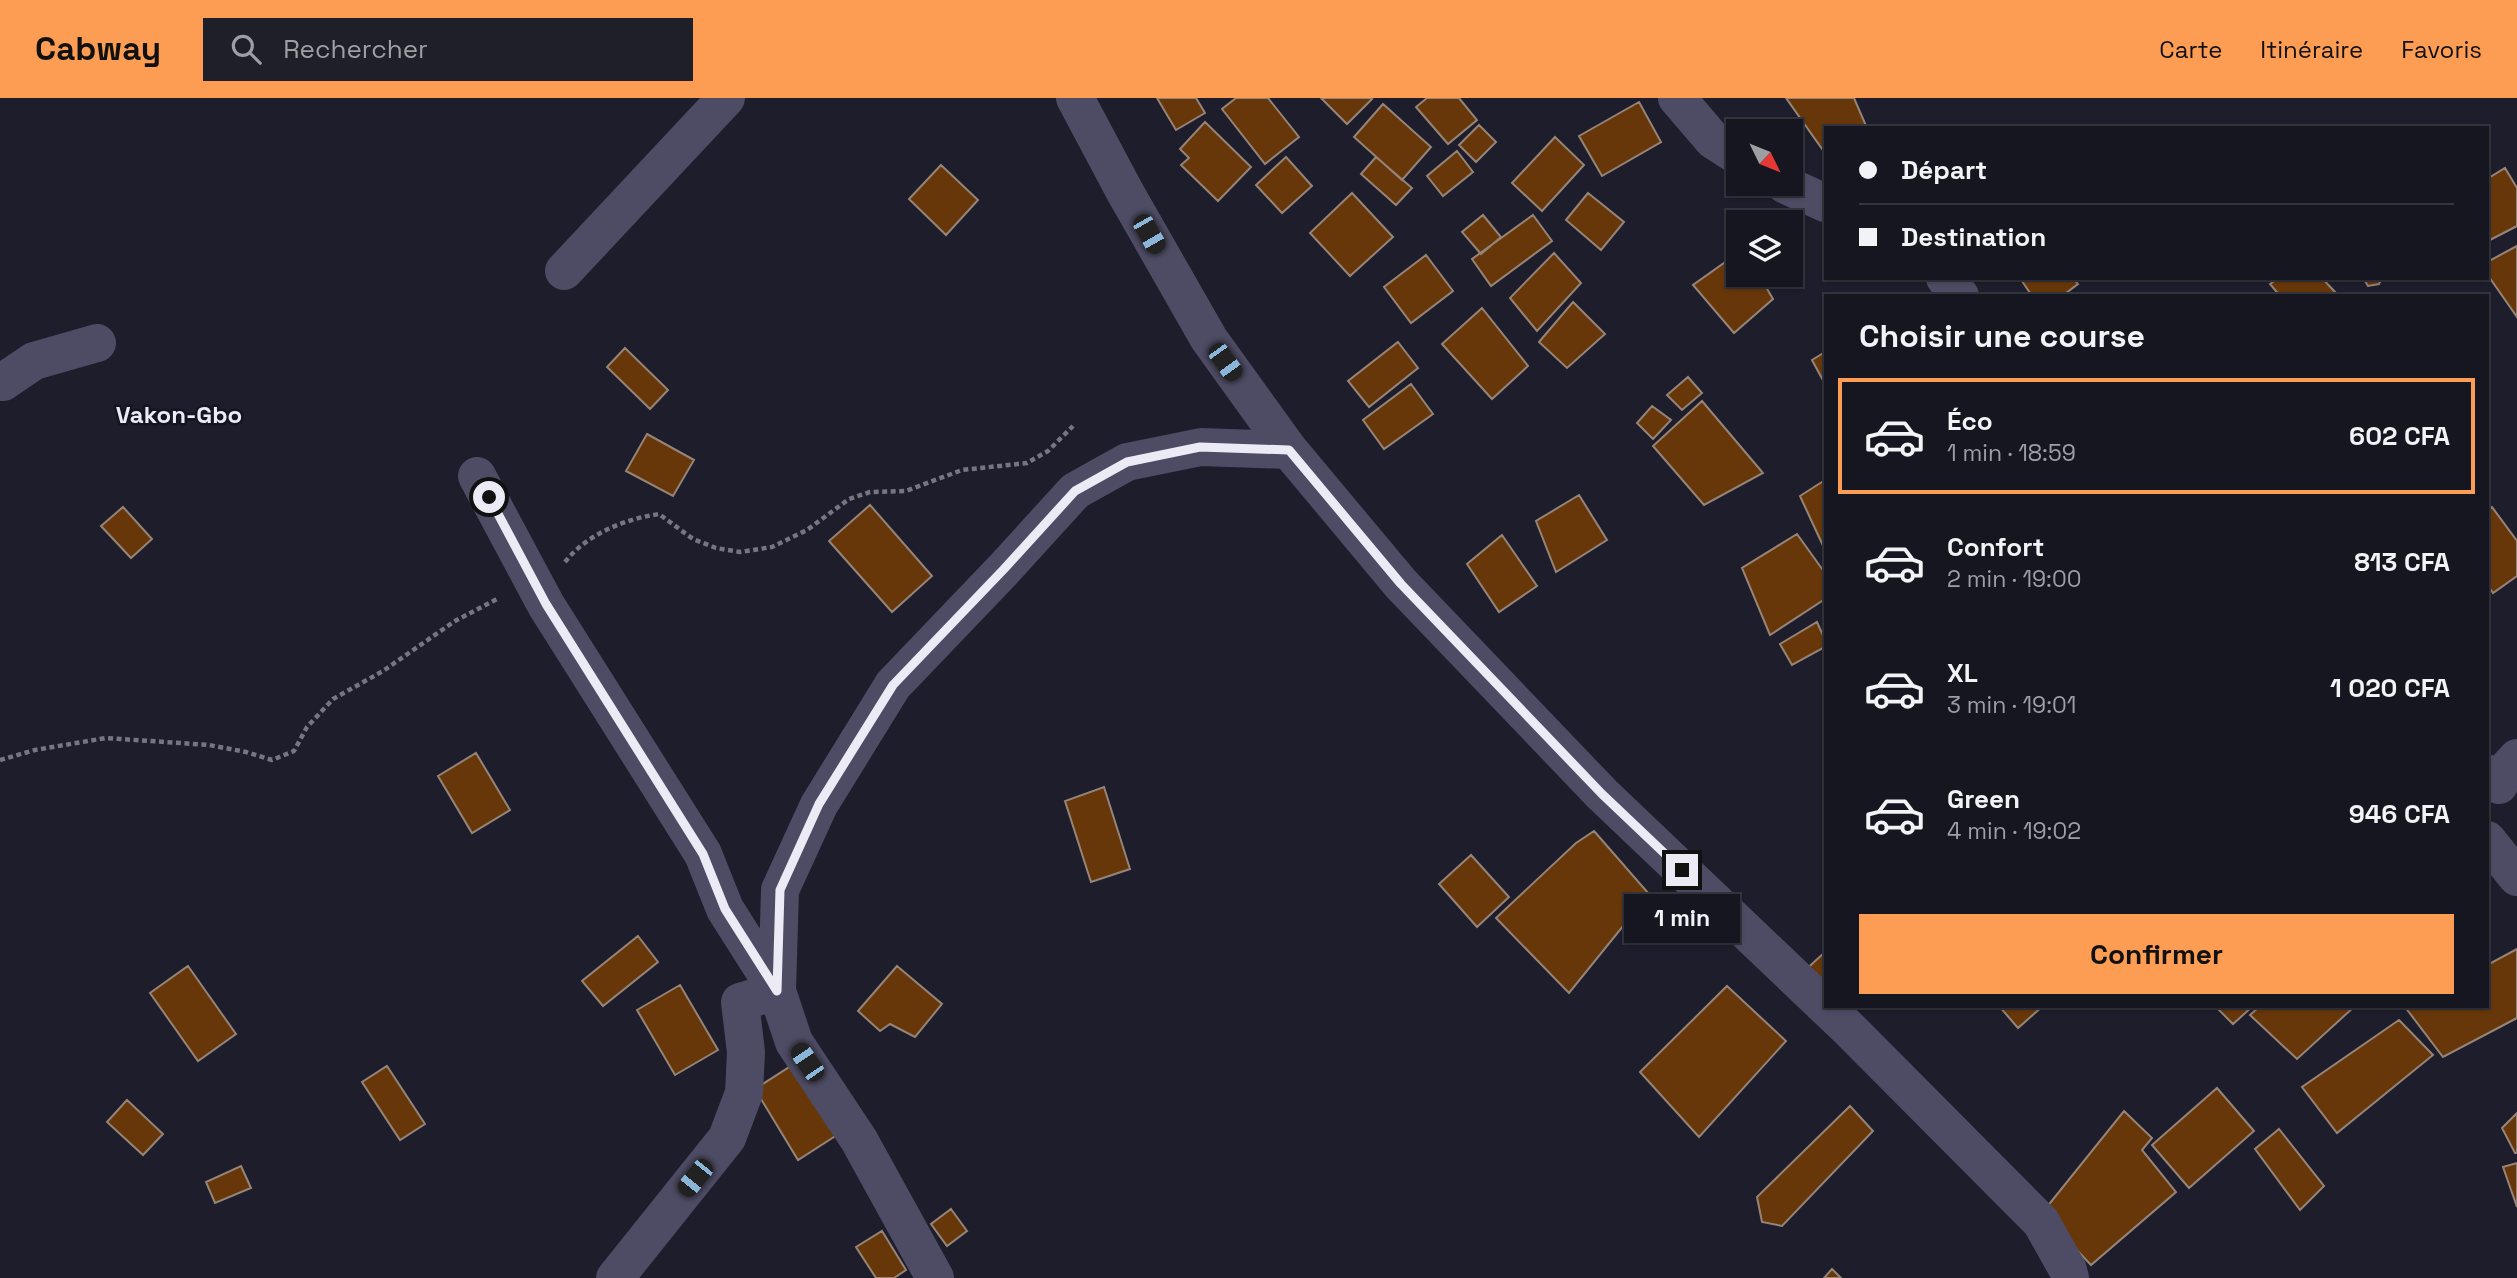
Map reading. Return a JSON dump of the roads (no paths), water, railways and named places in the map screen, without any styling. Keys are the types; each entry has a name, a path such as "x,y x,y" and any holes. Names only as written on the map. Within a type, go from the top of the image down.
{"street":[{"path":"564,271 726,98"},
{"path":"1075,98 1209,339 1289,450 1401,584 1602,794 1824,1005"},
{"path":"1677,98 1713,140 1726,148"},
{"path":"1803,193 1824,203"},
{"path":"1947,280 1958,294"},
{"path":"0,382 34,360 97,343"},
{"path":"777,991 780,890 819,804 893,685 1075,491 1127,462 1200,447 1289,450"},
{"path":"477,475 546,604 703,854 725,909 777,991 794,1042 859,1140 935,1278"},
{"path":"2489,775 2499,785 2507,769 2517,758"},
{"path":"2489,842 2517,877"},
{"path":"615,1278 727,1138 744,1093 746,1052 740,1002 777,991"},
{"path":"1827,1008 2041,1222 2070,1278"}],"district":[{"name":"Vakon-Gbo","path":"179,415"}]}
